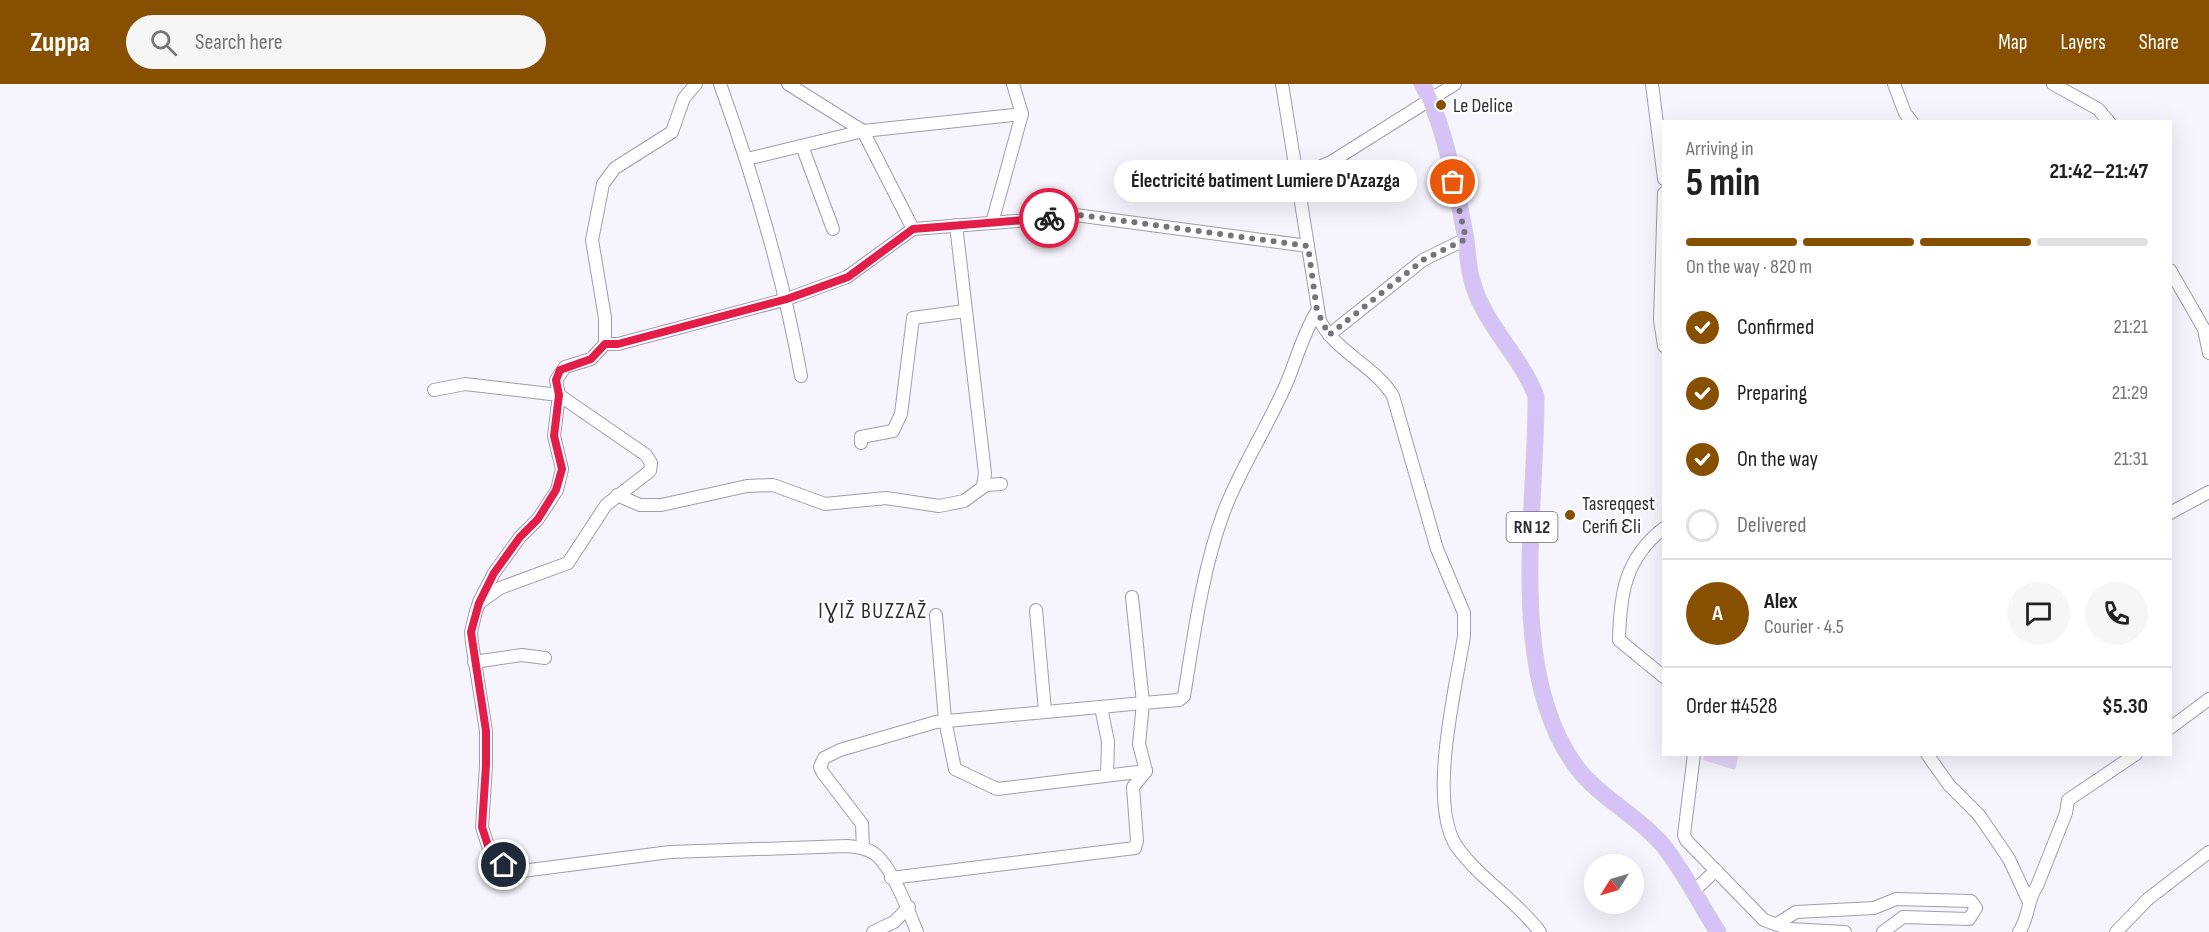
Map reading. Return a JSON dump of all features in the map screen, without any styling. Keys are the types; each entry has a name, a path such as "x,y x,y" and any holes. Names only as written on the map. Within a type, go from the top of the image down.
{"main road":[{"name":"RN 12","path":"1422,84 1431,99 1466,239 1472,282 1480,304 1528,375 1536,396 1530,565 1534,640 1545,702 1574,764 1590,783 1637,819 1662,844 1718,932"}],"street":[{"path":"696,84 684,98 672,132 615,168 603,184 592,240 606,318 605,344 591,359 560,370 556,380 559,395 554,436 562,469 556,490 538,519 520,537 494,573 479,603 471,632 486,731 482,827 489,849 499,861 512,869 522,871 670,852 848,846 863,848 875,854 891,878 909,907 917,932"},
{"path":"720,84 747,159 787,299 801,376"},
{"path":"788,84 862,131 913,229"},
{"path":"992,223 1022,114 1013,84"},
{"path":"1282,84 1317,311 1329,335 1379,378 1393,396 1437,549 1464,614 1464,636 1444,768 1445,820 1450,834 1467,858 1518,905 1540,932"},
{"path":"1296,177 1331,162 1455,84"},
{"path":"1652,84 1662,163"},
{"path":"1894,84 1905,113 1910,120"},
{"path":"2053,84 2098,109 2107,120"},
{"path":"747,159 862,131 1022,114"},
{"path":"802,147 832,229"},
{"path":"605,344 618,344 787,299 848,277 913,229 1055,218 1068,214 1308,246"},
{"path":"956,225 985,473 983,486"},
{"path":"1329,335 1423,260 1466,239"},
{"path":"2172,273 2204,329 2209,353"},
{"path":"861,443 861,437 866,434 893,431 901,414 913,318 965,311"},
{"path":"863,848 862,824 823,773 821,762 829,754 945,720 1143,704 1179,700 1184,696 1198,605 1223,514 1247,456 1286,383 1298,347 1317,311"},
{"path":"434,390 465,384 559,395 650,459 650,471 617,495 596,518 568,563 500,588 479,603"},
{"path":"617,495 640,505 661,505 747,486 772,484 825,504 886,498 939,506 964,501 983,486 1001,484"},
{"path":"2172,512 2209,492"},
{"path":"1662,530 1646,542 1628,574 1620,599 1619,630 1619,640 1662,675"},
{"path":"1132,597 1143,704 1139,744 1146,771"},
{"path":"1036,610 1045,711"},
{"path":"936,615 945,720 955,769 997,789 1146,771"},
{"path":"474,662 522,655 545,658"},
{"path":"2172,727 2209,699"},
{"path":"1101,707 1108,742 1107,775"},
{"path":"1694,756 1684,835 1764,920 1789,929 1845,932"},
{"path":"1928,756 1949,785 1983,821 2009,859 2029,902"},
{"path":"2019,932 2025,922 2029,902 2066,813 2068,800 2133,756"},
{"path":"891,878 1134,848 1137,841 1133,787 1146,771"},
{"path":"2116,932 2148,899 2209,852"},
{"path":"1694,891 1716,870"},
{"path":"1777,924 1796,912 1874,908 1896,899 1971,901 1976,908 1969,919 1903,917 1884,932"},
{"path":"873,932 894,922 909,907"}],"shaded area":[{"path":"1704,756 1739,756 1735,770 1703,760"}],"way so far":[{"path":"1049,218 1068,214 1088,216 1308,246 1317,311 1323,329 1329,335 1423,260 1466,239 1453,182"}],"place":[{"name":"Le Delice","path":"1441,105"},
{"name":"Électricité batiment Lumiere D'Azazga","path":"1453,182"},
{"name":"Tasreqqest Cerifi Ɛli","path":"1570,515"}],"district":[{"name":"IƔIŽ BUZZAŽ","path":"873,610"}],"route":[{"path":"504,865 489,849 483,836 486,731 471,632 479,603 494,573 520,537 538,519 556,490 562,469 554,436 559,395 556,380 560,370 591,359 600,346 605,344 618,344 787,299 848,277 904,238 913,229 1049,218"}]}
